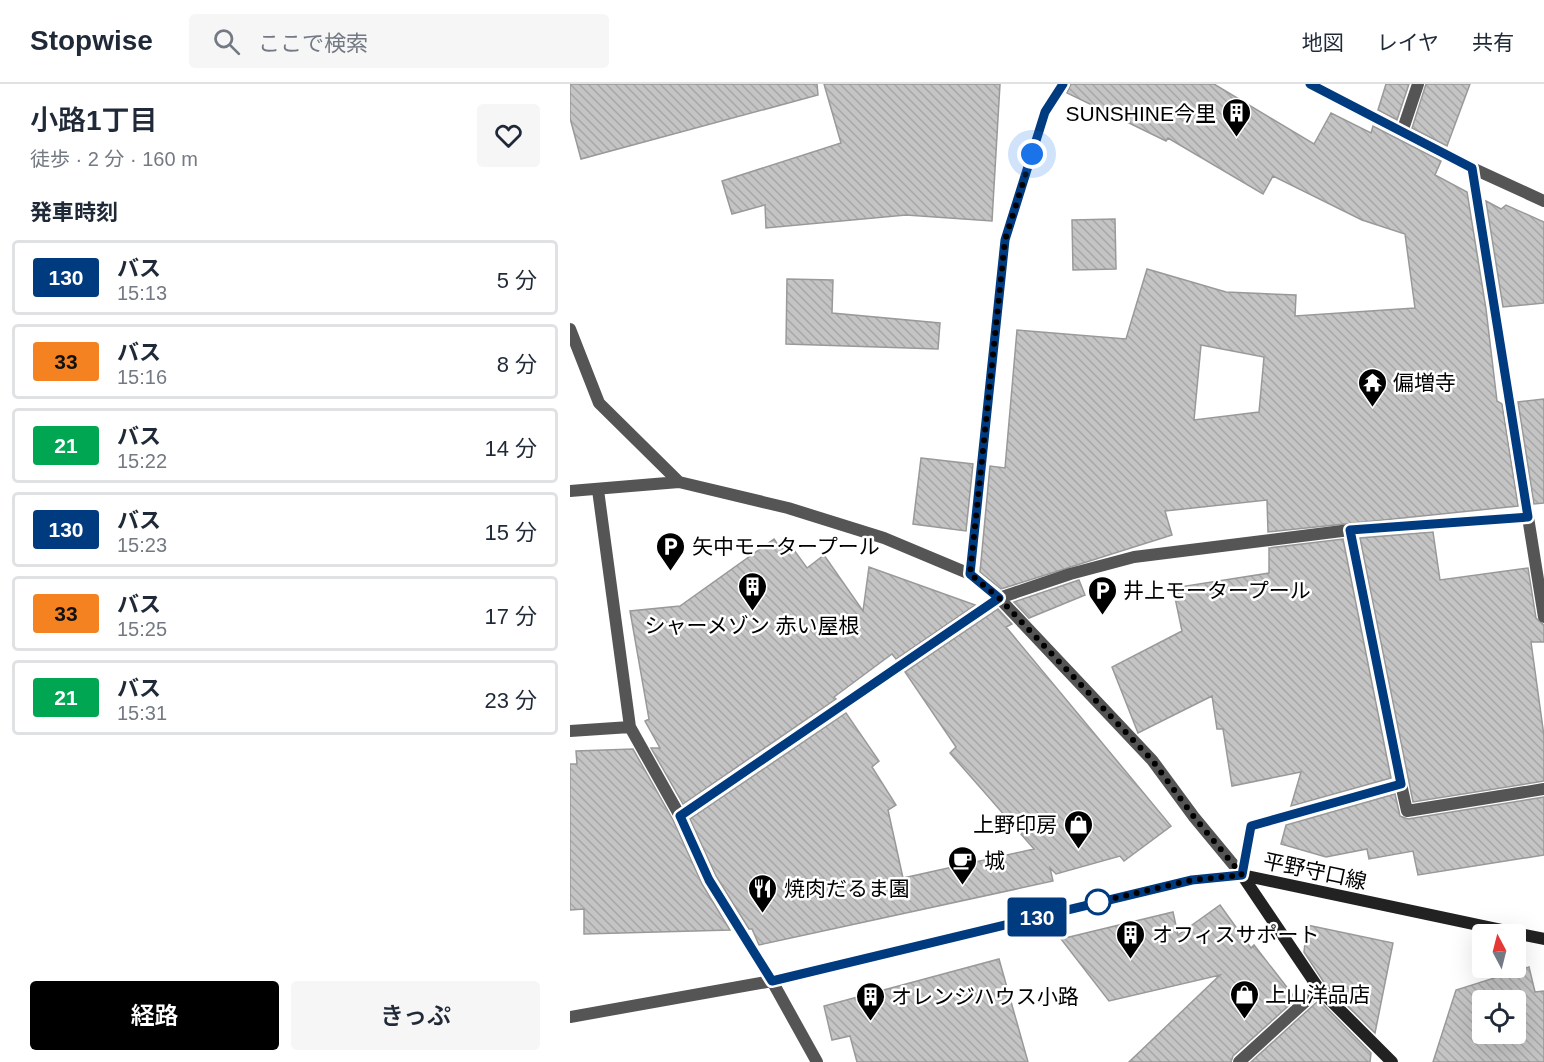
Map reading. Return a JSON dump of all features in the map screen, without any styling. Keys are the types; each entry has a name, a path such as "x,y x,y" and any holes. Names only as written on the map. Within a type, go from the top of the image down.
{"main road":[{"name":"平野守口線","path":"1242,875 1544,939"},
{"name":"平野守口線","path":"1242,875 1319,989 1392,1062"}],"street":[{"path":"970,574 1005,240 1045,112 1063,84"},
{"path":"1310,84 1472,168 1544,201"},
{"path":"1402,132 1418,84"},
{"path":"1472,168 1544,616"},
{"path":"570,329 599,403 679,482"},
{"path":"570,492 679,482 820,518 884,538 970,574 999,598 1152,760 1194,817 1242,875"},
{"path":"598,490 630,727 680,816 709,880 772,981 817,1062"},
{"path":"680,816 999,598 1070,574 1134,557 1350,530 1528,517"},
{"path":"1350,530 1407,811 1544,789"},
{"path":"570,731 630,727"},
{"path":"1242,875 1251,826 1401,784"},
{"path":"570,1017 772,981 1192,880 1242,875"},
{"path":"1239,1062 1319,989"}],"building":[{"path":"570,84 817,84 818,95 581,159 570,118"},
{"path":"824,84 1000,84 992,221 906,215 766,228 765,205 732,214 722,181 841,143"},
{"path":"1071,84 1214,84 1314,144 1331,113 1371,133 1373,126 1441,161 1435,175 1467,192 1486,309 1497,401 1502,404 1518,506 1268,532 1267,500 1165,511 1172,535 1001,589 980,572 990,466 1005,468 1017,330 1126,339 1147,269 1226,292 1296,295 1295,316 1415,308 1405,234 1362,220 1273,176 1263,194 1168,138 1166,141 1067,93","holes":["1201,345 1264,357 1259,412 1194,420"]},
{"path":"1386,84 1409,84 1397,120 1378,110"},
{"path":"1426,84 1470,84 1447,146 1412,128"},
{"path":"1486,201 1501,209 1506,205 1544,222 1544,303 1503,307"},
{"path":"1115,219 1116,269 1073,270 1072,220"},
{"path":"787,279 833,280 832,313 940,323 938,349 786,344"},
{"path":"1544,399 1544,503 1534,504 1518,402"},
{"path":"921,458 973,464 966,531 913,524"},
{"path":"1433,532 1440,580 1528,568 1536,618 1544,625 1544,642 1531,642 1544,736 1544,781 1413,802 1360,538"},
{"path":"774,539 778,545 786,539 807,568 824,555 863,611 869,567 975,605 896,659 892,654 834,697 836,699 683,804 651,748 660,748 645,721 649,719 630,611 680,606"},
{"path":"1343,539 1391,778 1291,806 1301,772 1232,786 1223,729 1217,729 1212,696 1138,733 1112,667 1182,631 1173,588 1269,573 1269,548"},
{"path":"1079,580 1085,595 1029,618 1014,602"},
{"path":"998,609 1012,624 1006,627 1171,826 1124,861 1120,856 1056,874 1050,868 1053,881 759,945 752,929 749,929 716,876 690,819 846,713 879,761 872,767 896,805 888,810 903,878 1034,849 950,753 956,747 905,672"},
{"path":"633,749 673,820 702,884 730,930 584,934 584,909 570,910 570,764 577,764 576,751"},
{"path":"1395,794 1400,816 1408,819 1544,797 1544,855 1418,875 1413,851 1369,859 1367,849 1326,857 1281,844 1286,825"},
{"path":"1220,905 1251,948 1254,945 1296,999 1233,1056 1231,1062 1129,1062 1220,975 1109,1001 1061,939 1173,912 1178,935"},
{"path":"1307,925 1393,943 1375,1033 1325,984 1304,952"},
{"path":"999,959 1028,1062 857,1062 850,1036 832,1040 824,1006"},
{"path":"1529,967 1535,992 1544,991 1544,1062 1433,1062 1456,990 1494,978 1526,978 1526,968"},
{"path":"1319,1000 1371,1053 1370,1062 1251,1062"}],"bus line":[{"name":"130","path":"1063,84 1045,112 1005,240 970,574 999,598 680,816 709,880 772,981 1192,880 1242,875 1251,826 1401,784 1350,530 1528,517 1472,168 1310,84"}],"place":[{"name":"SUNSHINE今里","path":"1237,138"},
{"name":"偏増寺","path":"1372,408"},
{"name":"矢中モータープール","path":"671,572"},
{"name":"シャーメゾン 赤い屋根","path":"752,612"},
{"name":"井上モータープール","path":"1102,616"},
{"name":"上野印房","path":"1078,850"},
{"name":"城","path":"963,886"},
{"name":"焼肉だるま園","path":"763,914"},
{"name":"オフィスサポート","path":"1131,960"},
{"name":"上山洋品店","path":"1244,1020"},
{"name":"オレンジハウス小路","path":"870,1022"}],"route":[{"path":"1032,154 1005,240 970,574 999,598 1047,652 1152,760 1194,817 1242,875 1192,880 1098,902"}]}
